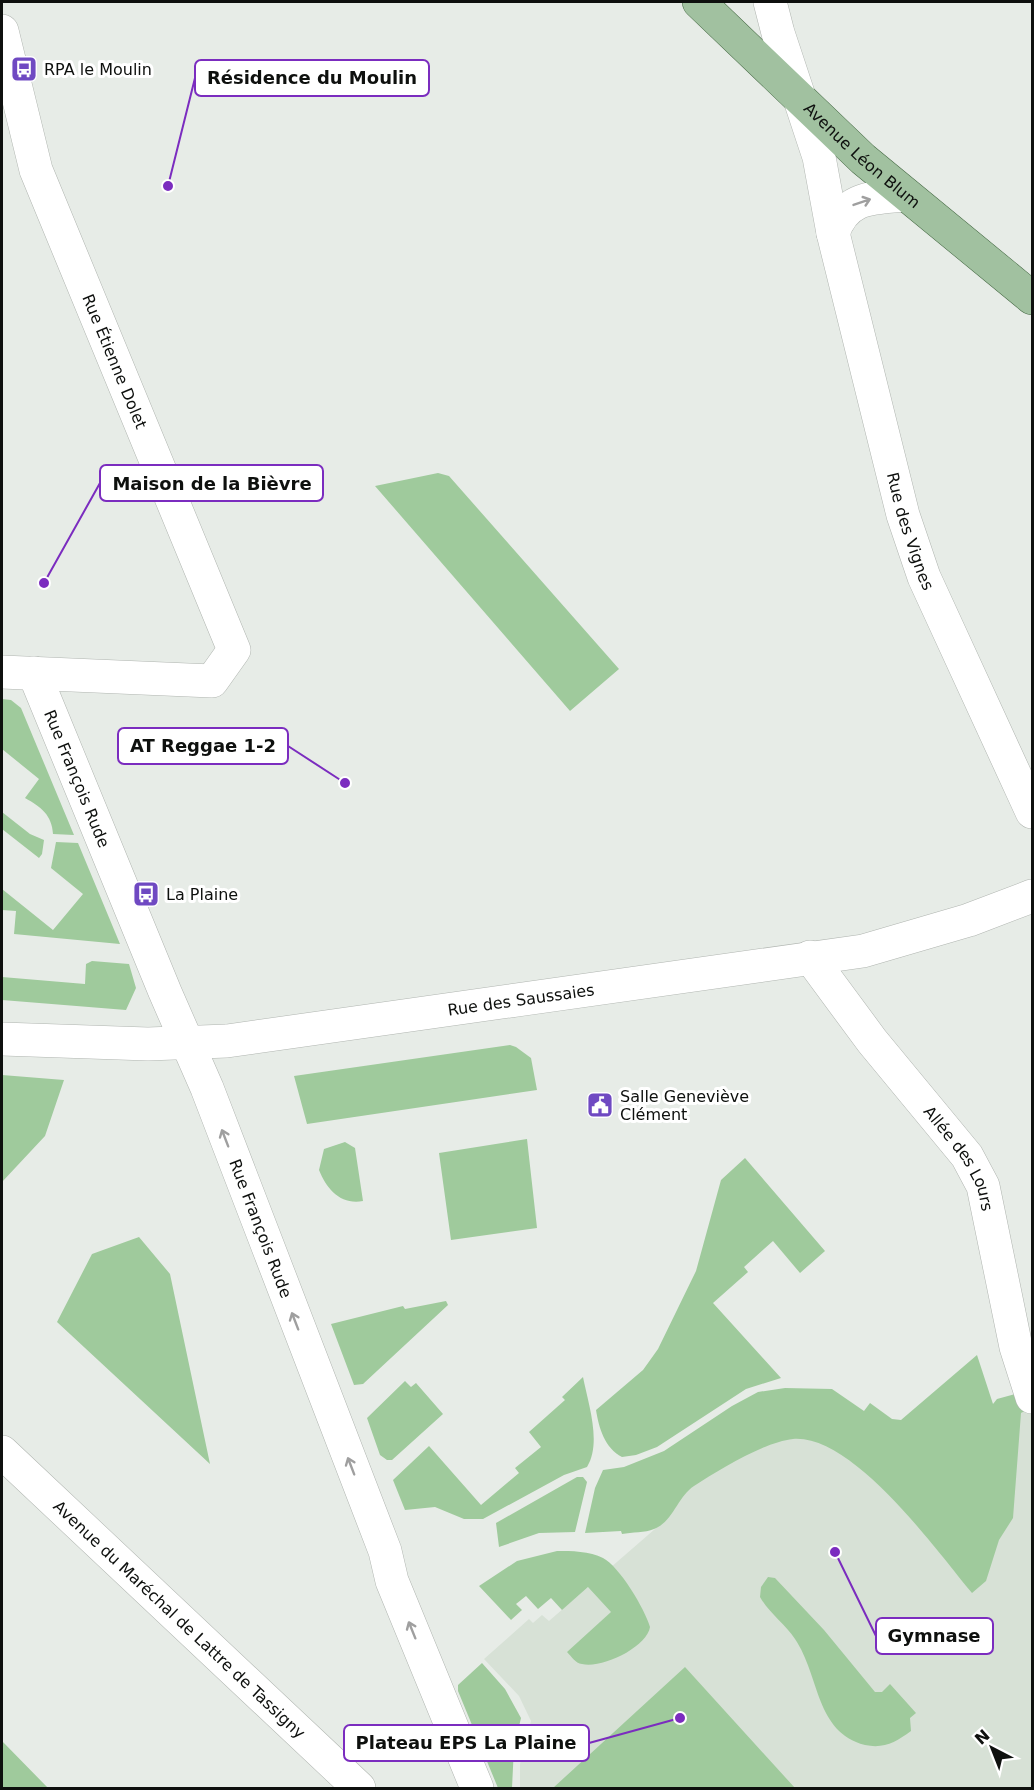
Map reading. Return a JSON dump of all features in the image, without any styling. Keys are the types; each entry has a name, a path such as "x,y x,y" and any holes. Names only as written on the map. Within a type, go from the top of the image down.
{"main road":[{"name":"Avenue Léon Blum","path":"712,5 802,102 906,195 1032,298"}],"street":[{"name":"Rue des Vignes","path":"770,2 819,157 834,233 903,514 924,577 1032,812"},
{"name":"Rue Étienne Dolet","path":"2,31 36,170 234,650 212,681 34,673"},
{"path":"834,233 839,217 854,204 867,199 906,195"},
{"path":"2,672 34,673"},
{"name":"Rue François Rude","path":"34,673 188,1044 385,1551 392,1581 477,1788"},
{"name":"Rue des Saussaies","path":"2,1039 188,1044 227,1041 863,951 969,920 1032,897"},
{"name":"Allée des Lours","path":"810,957 872,1041 967,1156 983,1186 1016,1347 1032,1396"},
{"name":"Avenue du Maréchal de Lattre de Tassigny","path":"2,1452 359,1788"}],"shaded area":[{"path":"1032,1408 1032,1788 520,1788 520,1764 531,1721 519,1696 484,1659 529,1619 533,1623 542,1615 549,1621 663,1522 690,1484 763,1443 791,1436 1021,1413"}],"green space":[{"path":"438,473 449,476 619,669 570,711 375,486"},
{"path":"2,699 11,700 21,708 74,835 53,834 45,812 25,798 39,779 2,749"},
{"path":"2,812 30,834 44,840 42,854 39,858 2,829"},
{"path":"56,842 78,843 120,944 14,934 16,911 2,910 2,889 53,930 83,894 51,868"},
{"path":"92,961 129,964 136,988 126,1010 2,1000 2,977 85,984 86,964"},
{"path":"510,1045 531,1058 537,1090 307,1124 294,1076"},
{"path":"2,1075 64,1080 45,1136 2,1182"},
{"path":"527,1139 537,1228 451,1240 439,1153"},
{"path":"345,1142 355,1148 363,1201 348,1201 336,1194 326,1184 319,1170 324,1149"},
{"path":"745,1158 825,1251 800,1273 773,1241 744,1267 748,1272 713,1303 781,1378 746,1389 657,1447 636,1455 622,1457 607,1443 596,1410 643,1370 658,1349 696,1271 721,1180"},
{"path":"139,1237 170,1274 210,1464 57,1322 92,1254"},
{"path":"446,1301 448,1305 363,1384 354,1385 331,1324 403,1306 405,1309"},
{"path":"977,1355 993,1404 997,1399 1019,1393 1025,1411 1021,1413 1013,1518 999,1540 986,1581 972,1593 892,1498 867,1474 841,1455 816,1442 793,1439 781,1441 742,1458 688,1490 666,1521 654,1529 622,1534 621,1531 585,1533 595,1488 603,1470 624,1467 664,1451 732,1406 758,1392 785,1388 832,1389 864,1411 870,1403 892,1419 901,1420"},
{"path":"583,1377 594,1435 587,1467 564,1475 483,1519 464,1519 435,1507 405,1510 393,1480 429,1446 481,1505 519,1473 515,1468 541,1447 529,1432 565,1400 562,1397"},
{"path":"405,1381 411,1387 416,1383 443,1414 392,1460 387,1460 380,1455 367,1418"},
{"path":"577,1477 583,1477 587,1482 575,1532 539,1533 499,1547 496,1523"},
{"path":"557,1551 592,1554 603,1558 616,1570 637,1599 650,1627 641,1642 612,1660 591,1665 580,1663 567,1652 611,1612 588,1587 562,1610 551,1598 538,1609 526,1596 516,1604 522,1610 511,1620 479,1586 517,1561"},
{"path":"768,1577 775,1578 824,1630 875,1692 882,1692 890,1684 916,1713 910,1718 911,1731 890,1744 872,1746 849,1738 836,1728 827,1716 795,1639 760,1597 761,1587"},
{"path":"482,1663 505,1689 521,1718 514,1747 512,1788 498,1788 458,1691 458,1685"},
{"path":"685,1667 795,1788 553,1788"},
{"path":"2,1741 48,1788 2,1788"}],"place":[{"name":"RPA le Moulin","path":"24,69"},
{"name":"Résidence du Moulin","path":"168,186"},
{"name":"Maison de la Bièvre","path":"44,583"},
{"name":"AT Reggae 1-2","path":"345,783"},
{"name":"La Plaine","path":"146,894"},
{"name":"Salle Geneviève Clément","path":"600,1105"},
{"name":"Gymnase","path":"835,1552"},
{"name":"Plateau EPS La Plaine","path":"680,1718"}]}
